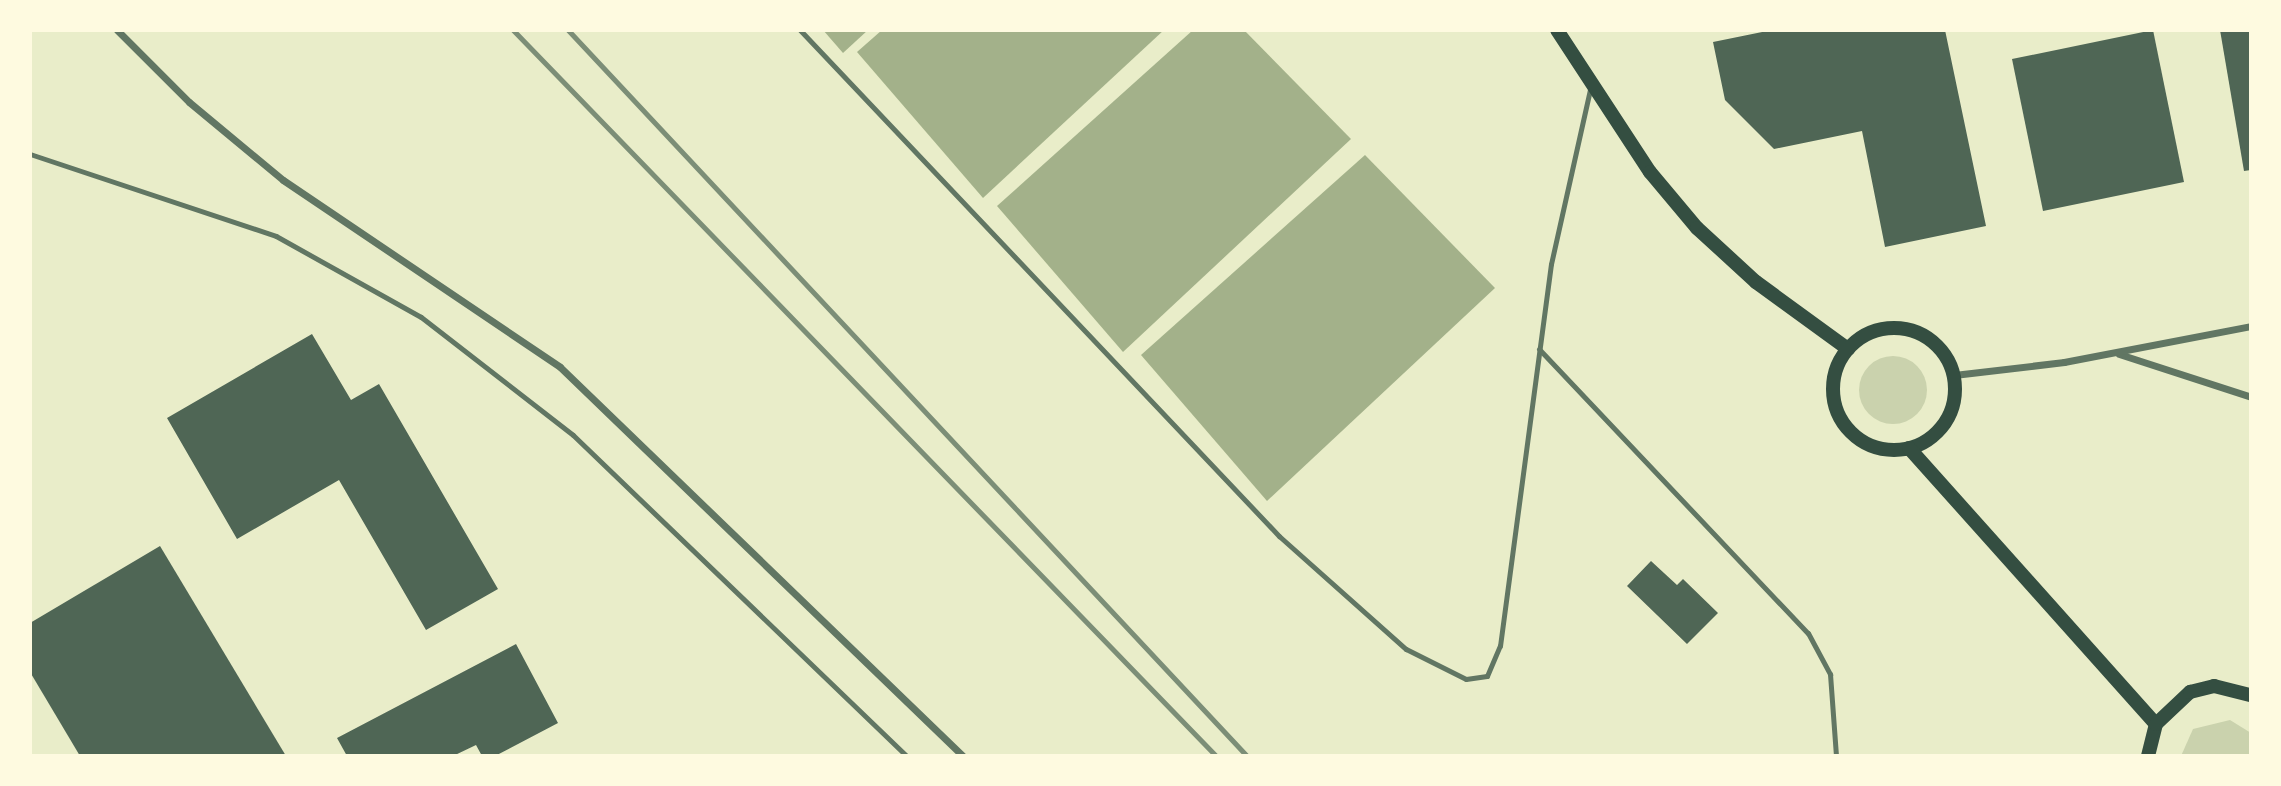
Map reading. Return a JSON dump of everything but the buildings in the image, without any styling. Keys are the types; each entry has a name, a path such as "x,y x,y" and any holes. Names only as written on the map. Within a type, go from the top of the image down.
{"main road":[{"path":"1557,30 1650,172 1705,237 1848,349"},
{"path":"1880,329 1918,332 1941,349 1954,375 1951,412 1934,435 1909,449 1871,445 1842,421 1833,383 1848,349 1880,329"},
{"path":"1909,449 2156,724"},
{"path":"2148,756 2156,724 2190,692 2214,686 2251,695"}],"street":[{"path":"117,30 189,102 283,180 560,367 963,756"},
{"path":"1954,375 2115,353 2251,326"},
{"path":"2115,353 2251,397"}],"lane":[{"path":"800,30 1279,536 1406,649 1466,679 1487,676 1500,646 1559,217 1591,85"},
{"path":"30,154 276,236 431,325 573,435 907,756"},
{"path":"1539,349 1812,639 1830,674 1836,756"}],"shaded area":[{"path":"823,30 868,30 843,53"},
{"path":"882,30 1164,30 983,198 857,52"},
{"path":"1193,30 1244,30 1351,139 1123,352 997,206"},
{"path":"1365,155 1495,288 1267,501 1141,355"},
{"path":"1900,356 1921,371 1927,383 1925,403 1917,414 1900,424 1886,424 1869,414 1861,403 1859,383 1869,366 1880,358"},
{"path":"2230,720 2251,733 2251,756 2181,756 2193,729"}],"railway":[{"path":"513,30 1216,756"},
{"path":"568,30 1247,756"}]}
